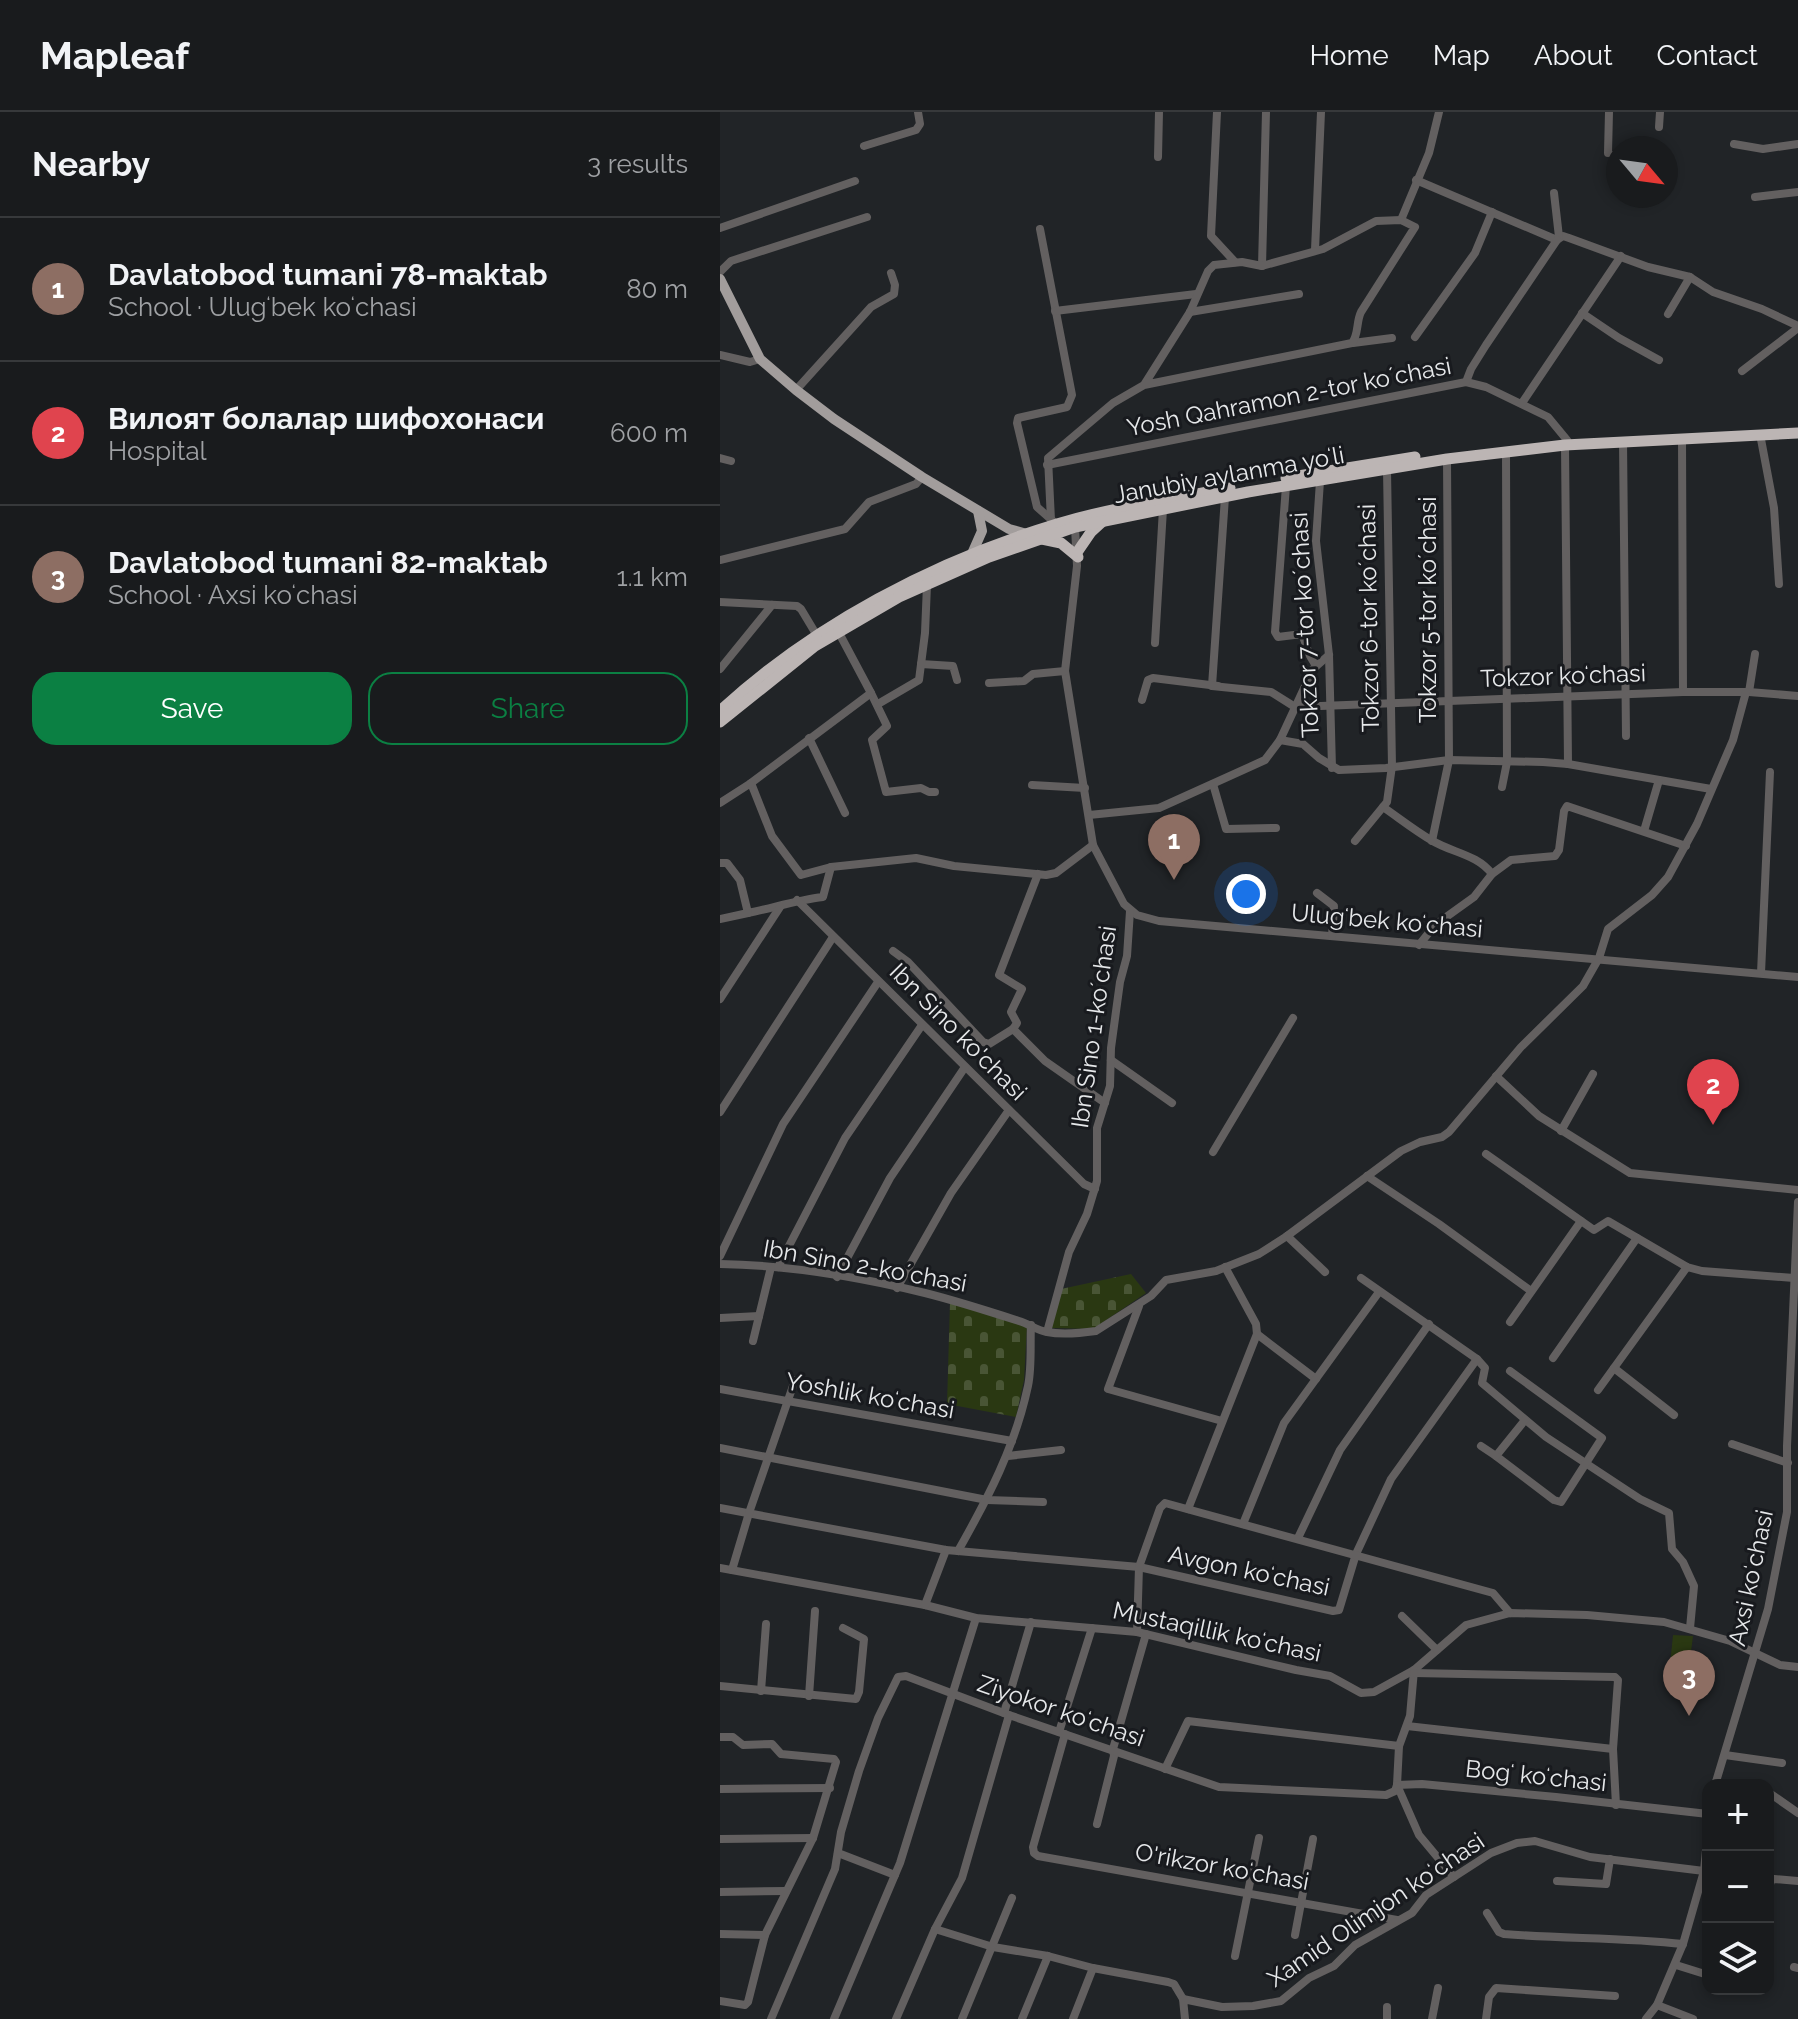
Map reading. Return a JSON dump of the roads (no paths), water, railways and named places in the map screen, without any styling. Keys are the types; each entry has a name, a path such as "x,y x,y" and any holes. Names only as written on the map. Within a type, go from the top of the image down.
{"highway":[{"name":"Janubiy aylanma yoʻli","path":"720,722 838,631 899,597 989,557 1075,527 1286,486 1623,433 1798,427"},
{"name":"Janubiy aylanma yoʻli","path":"720,711 816,634 902,587 1054,522 1351,467 1450,452 1566,443 1798,433"},
{"path":"1042,538 1061,543 1078,554 1091,532 1104,520"}],"main road":[{"path":"720,279 760,359 796,390 922,477 1009,529 1029,534"},
{"path":"971,556 982,531 978,511"}],"street":[{"path":"864,146 916,130 920,124 918,112"},
{"path":"1158,157 1159,112"},
{"path":"1217,112 1211,236 1235,262"},
{"path":"1262,266 1266,112"},
{"path":"1315,250 1321,112"},
{"path":"1401,220 1429,153 1439,112"},
{"path":"1609,112 1611,136"},
{"path":"1659,127 1660,112"},
{"path":"1734,144 1763,149 1798,144"},
{"path":"1416,180 1558,238 1569,238 1648,267 1690,277 1713,292 1762,309 1798,327 1742,371"},
{"path":"720,228 855,181"},
{"path":"1755,197 1798,192"},
{"path":"1554,193 1558,238"},
{"path":"1415,337 1475,253 1492,212"},
{"path":"720,272 731,261 867,217"},
{"path":"1144,385 1190,312 1211,268 1235,262 1262,266 1335,243 1376,221 1401,220 1415,229 1361,312 1356,338 1352,343"},
{"path":"1040,229 1071,401 1067,407 1018,418 1017,423 1037,507 1054,522"},
{"name":"Yosh Qahramon 2-tor koʼchasi","path":"1047,465 1466,382 1486,345 1558,238"},
{"path":"1522,403 1621,256"},
{"path":"796,390 871,307 894,294 891,273"},
{"path":"1668,314 1690,277"},
{"path":"1055,311 1196,294"},
{"path":"1190,312 1299,294"},
{"path":"1582,313 1659,360"},
{"path":"1054,522 1047,465 1051,453 1113,403 1144,385 1352,343 1392,338"},
{"path":"720,355 750,362 760,359"},
{"path":"1466,382 1486,387 1548,417 1566,443 1568,764"},
{"path":"1760,434 1774,508 1779,584"},
{"path":"1682,438 1683,692"},
{"path":"1623,441 1626,736"},
{"path":"1502,787 1507,762 1506,452"},
{"path":"720,458 731,461"},
{"name":"Tokzor 5-tor koʼchasi","path":"1432,841 1449,760 1447,459"},
{"name":"Tokzor 6-tor koʼchasi","path":"1383,807 1389,798 1392,766 1387,470"},
{"path":"720,560 845,529 869,502 916,484 922,477"},
{"name":"Tokzor 7-tor koʼchasi","path":"1320,481 1316,541 1329,655 1332,768"},
{"path":"1286,486 1275,632 1278,637 1302,634 1314,667"},
{"path":"1212,686 1225,497"},
{"path":"1155,643 1163,509"},
{"path":"1075,527 1078,554 1065,671 1093,845 1114,888 1130,911"},
{"path":"878,704 917,682 927,585"},
{"path":"720,602 799,607 816,634"},
{"path":"720,669 772,605"},
{"path":"838,631 887,726 872,744 886,792 890,794 921,788 935,792"},
{"path":"1047,1332 1096,1331 1139,1305 1166,1280 1225,1267 1259,1254 1401,1151 1442,1137 1521,1047 1583,986 1599,958 1608,929 1652,895 1668,877 1686,846 1738,728 1755,654"},
{"path":"1089,815 1159,808 1265,760 1280,740 1314,667 1329,655"},
{"path":"921,664 953,666 957,680"},
{"path":"989,683 1024,681 1033,674 1065,671"},
{"path":"1142,700 1150,679 1271,692 1295,707"},
{"name":"Tokzor koʻchasi","path":"1295,707 1683,692 1798,696"},
{"path":"720,803 871,693"},
{"path":"809,738 845,813"},
{"path":"1280,740 1303,744 1332,768 1344,770 1449,760 1568,764 1711,789"},
{"path":"1761,973 1770,772"},
{"path":"1644,831 1659,780"},
{"path":"751,783 772,836 794,862 799,873 805,875 831,867 916,858 954,866 1056,873 1093,845"},
{"path":"1213,784 1226,829 1276,828"},
{"path":"1032,785 1085,788"},
{"path":"1419,945 1447,914 1474,897 1492,874 1511,860 1555,856 1559,850 1567,806 1686,846"},
{"path":"1355,841 1383,807 1432,841 1480,860 1492,874"},
{"path":"720,863 727,863 736,872 748,913"},
{"path":"720,919 780,907 797,900 823,897 831,867"},
{"path":"893,951 983,1042 989,1044 1017,1023 1011,1012 1022,989 999,976 1038,874"},
{"path":"1317,893 1334,906 1332,936"},
{"name":"Ibn Sino ko'chasi","path":"797,900 1084,1184 1095,1189"},
{"path":"720,999 780,907"},
{"name":"Ulugʻbek koʻchasi","path":"1130,911 1159,921 1798,977"},
{"name":"Ibn Sino 1-koʼchasi","path":"1047,1332 1069,1252 1098,1176 1097,1128 1110,1086 1130,911"},
{"path":"720,1112 833,937"},
{"path":"720,1256 783,1124 878,982"},
{"path":"1213,1152 1293,1018"},
{"path":"753,1341 774,1267 845,1138 922,1025"},
{"path":"1013,1029 1045,1061 1105,1103"},
{"path":"1111,1060 1172,1103"},
{"path":"837,1277 890,1178 965,1067"},
{"path":"1561,1131 1593,1074"},
{"path":"1496,1076 1539,1116 1630,1173 1798,1190"},
{"path":"897,1288 951,1193 1009,1110"},
{"path":"1486,1154 1597,1230 1608,1221 1687,1267 1732,1275 1794,1278"},
{"path":"1367,1176 1531,1291"},
{"name":"Axsi koʻchasi","path":"1717,1779 1757,1652 1787,1512 1798,1202"},
{"path":"1510,1322 1581,1221"},
{"path":"1287,1236 1325,1272"},
{"path":"1553,1358 1637,1238"},
{"name":"Ibn Sino 2-koʼchasi","path":"720,1264 774,1267 897,1288 973,1306 1047,1332"},
{"path":"1225,1267 1256,1324 1257,1334 1316,1379"},
{"path":"1598,1390 1687,1267"},
{"path":"1361,1278 1477,1359 1485,1368 1482,1383 1525,1420 1585,1464 1640,1499 1669,1513 1670,1545 1683,1562 1694,1586 1690,1628"},
{"name":"Avgon koʻchasi","path":"1243,1524 1279,1433 1379,1292"},
{"path":"1139,1305 1108,1389 1222,1421"},
{"path":"720,1318 759,1316"},
{"name":"Avgon koʻchasi","path":"1298,1538 1340,1450 1429,1324"},
{"path":"958,1551 1008,1456 1028,1384 1031,1325"},
{"name":"Avgon koʻchasi","path":"1188,1509 1257,1334"},
{"name":"Avgon koʻchasi","path":"946,1550 1139,1567 1339,1610 1356,1554 1391,1479 1477,1359"},
{"path":"1614,1368 1674,1415"},
{"path":"1481,1446 1558,1502 1601,1441 1600,1436 1510,1371"},
{"path":"732,1570 795,1380"},
{"name":"Yoshlik koʻchasi","path":"720,1389 1012,1441"},
{"path":"1496,1456 1525,1420"},
{"path":"1732,1444 1788,1463"},
{"path":"1787,1446 1798,1451"},
{"path":"720,1448 987,1500 1043,1502"},
{"path":"1008,1456 1061,1450"},
{"name":"Avgon koʻchasi","path":"1139,1567 1160,1508 1165,1503 1356,1554"},
{"path":"720,1508 946,1550 925,1605 720,1568"},
{"path":"1356,1554 1493,1593 1510,1613"},
{"path":"1097,1824 1142,1633 1139,1567"},
{"name":"Mustaqillik koʻchasi","path":"925,1605 976,1618 1142,1633 1330,1676 1361,1693 1374,1692 1414,1671 1466,1625 1510,1613 1613,1617 1690,1628 1757,1652 1780,1665 1798,1667"},
{"path":"809,1696 815,1611"},
{"path":"1402,1616 1437,1650"},
{"path":"771,2019 835,1869 841,1832 859,1771 878,1718 898,1677 906,1676 952,1694 976,1618"},
{"path":"896,2019 935,1929 962,1878 1031,1622"},
{"path":"761,1691 766,1624"},
{"path":"720,1686 853,1700 858,1697 864,1639 843,1628"},
{"path":"1062,1733 1092,1628"},
{"path":"1454,1877 1419,1835 1397,1785 1399,1746 1407,1726 1414,1671 1612,1675 1618,1680 1613,1749 1616,1805"},
{"name":"Ziyokor koʻchasi","path":"834,2019 895,1875 952,1694 1165,1769 1233,1789 1386,1795 1395,1791 1397,1785"},
{"path":"1165,1769 1185,1724 1192,1721 1269,1733 1399,1746"},
{"name":"Bogʻ koʻchasi","path":"1407,1726 1613,1749"},
{"name":"O'rikzor koʻchasi","path":"1062,1733 1033,1847 1038,1856 1397,1920"},
{"path":"720,1737 733,1737 743,1745 772,1744 785,1755 834,1759 830,1788 813,1838 765,1935 748,2002 745,2005 720,2001"},
{"path":"1725,1755 1782,1763"},
{"name":"Bogʻ koʻchasi","path":"1397,1785 1422,1784 1702,1813"},
{"path":"720,1789 830,1788"},
{"path":"1774,1796 1798,1813"},
{"path":"720,1839 813,1838"},
{"path":"1235,1956 1259,1838"},
{"path":"1295,1935 1313,1839"},
{"name":"Xamid Olimjon koʻchasi","path":"1183,1999 1222,2007 1275,2003 1309,1978 1334,1966 1355,1945 1412,1913 1426,1895 1491,1853 1517,1843 1535,1841 1564,1851 1702,1871"},
{"path":"838,1853 895,1875"},
{"path":"1557,1881 1606,1884 1610,1859"},
{"path":"1646,2019 1657,2005 1676,1965 1702,1878"},
{"path":"1774,1879 1798,1881"},
{"path":"720,1892 786,1891"},
{"path":"962,2019 1012,1898"},
{"path":"1487,1913 1499,1932 1504,1934 1683,1944"},
{"path":"935,1929 993,1947 1174,1984 1183,1999 1185,2019"},
{"path":"720,1934 765,1935"},
{"path":"1022,2019 1048,1956"},
{"path":"1676,1965 1702,1973"},
{"path":"1073,2019 1093,1968"},
{"path":"1432,2019 1438,1988"},
{"path":"1486,2019 1489,1997 1496,1988 1563,1995 1615,1996"},
{"path":"1657,2005 1693,2019"},
{"path":"1387,2007 1387,2019"}],"place":[{"name":"Davlatobod tumani 78-maktab","path":"1174,880"},
{"name":"Вилоят болалар шифохонаси","path":"1713,1125"},
{"name":"Davlatobod tumani 82-maktab","path":"1689,1716"}]}
